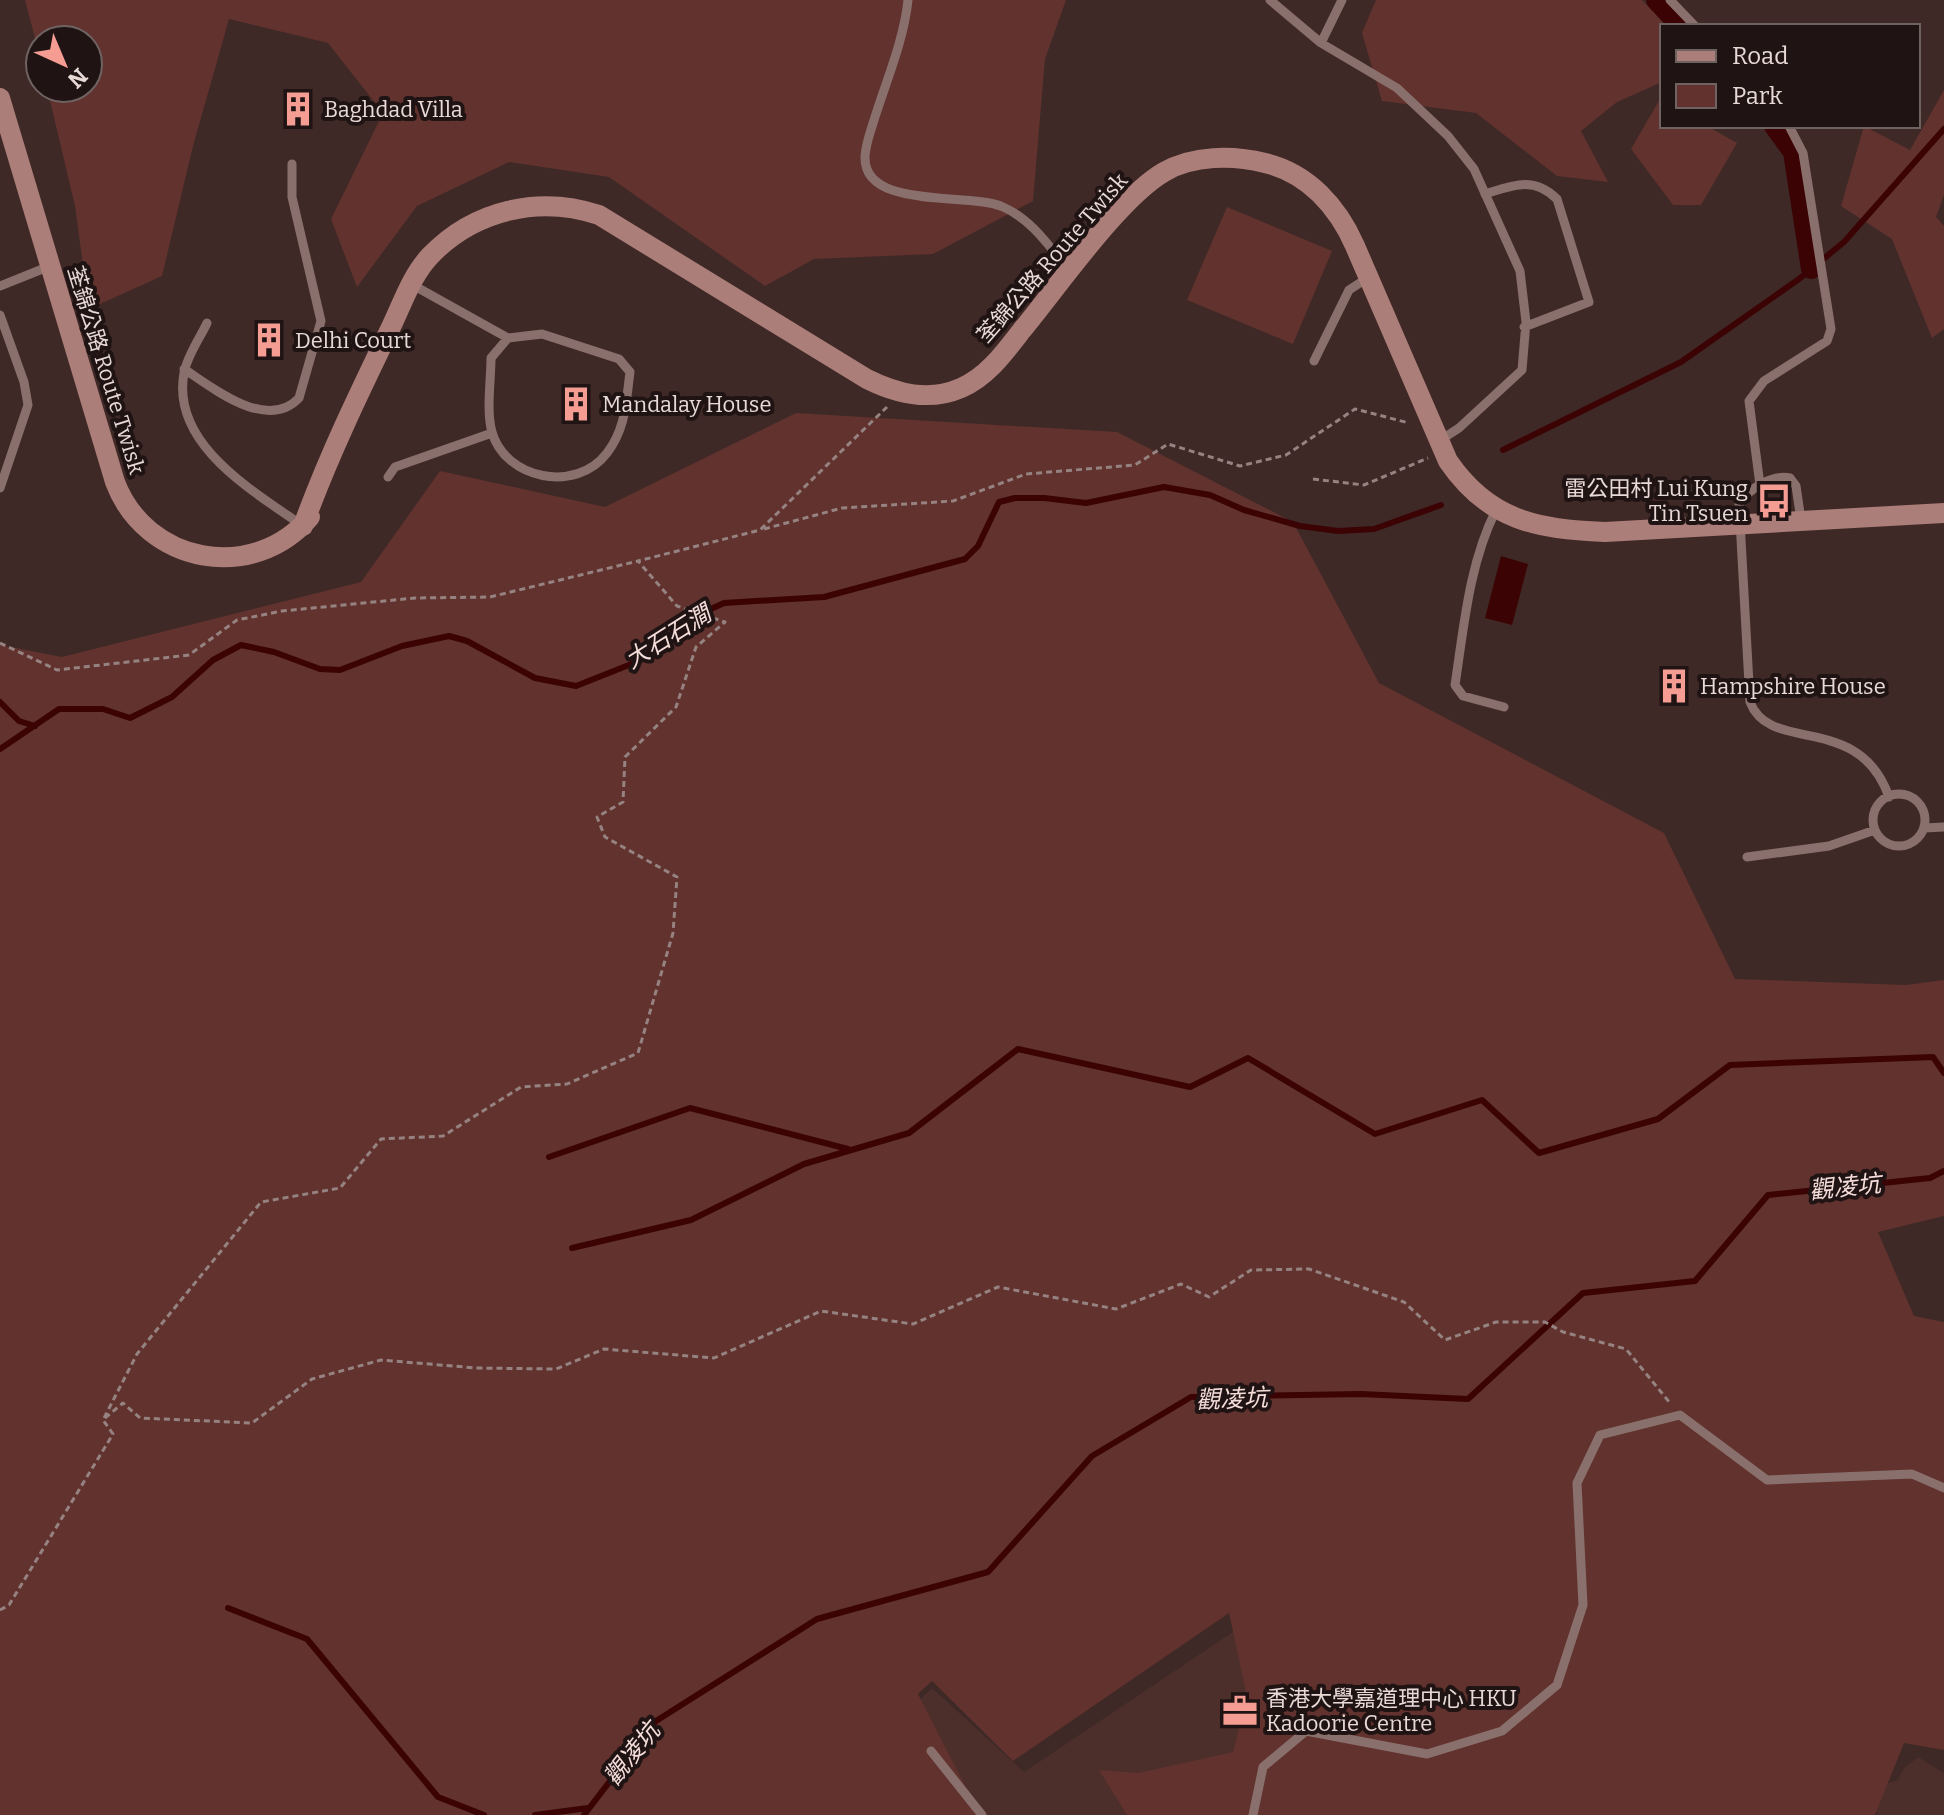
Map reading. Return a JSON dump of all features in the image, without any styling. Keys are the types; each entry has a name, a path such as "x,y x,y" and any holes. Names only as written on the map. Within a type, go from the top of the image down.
{"main road":[{"name":"荃錦公路 Route Twisk","path":"0,98 115,482 137,520 172,547 214,558 264,551 303,526 326,498 386,354 391,327 411,284 429,257 445,242 483,219 525,207 576,208 622,227 857,373 901,393 950,392 979,377 1132,199 1162,173 1193,162 1239,158 1288,171 1320,193 1344,224 1438,441 1463,482 1496,510 1528,524 1569,531 1605,532 1944,513"}],"lane":[{"path":"908,0 867,146 868,174 878,185 894,191 987,203 1007,209 1035,230 1071,272"},
{"path":"1270,0 1321,43 1397,88 1448,136 1474,169 1520,271 1524,327 1522,370 1459,428 1438,441"},
{"path":"1321,43 1342,0"},
{"path":"1670,0 1693,24"},
{"path":"1760,485 1749,401 1764,381 1827,341 1831,329 1803,153 1790,128"},
{"path":"184,369 220,393 260,409 278,410 291,406 299,398 321,321 292,197 292,164"},
{"path":"1485,194 1520,183 1534,183 1546,188 1557,199 1589,302 1524,327"},
{"path":"0,286 50,266"},
{"path":"1314,361 1349,290 1369,277"},
{"path":"411,284 508,338 542,334 619,359 630,372 623,427 605,456 573,478 545,477 513,463 492,433 491,358 508,338"},
{"path":"0,315 24,382 28,405 0,488"},
{"path":"207,323 184,369 182,408 200,440 232,472 303,526"},
{"path":"388,477 395,467 492,433"},
{"path":"1801,520 1796,486 1790,478 1781,476 1760,485 1739,503 1747,692 1753,712 1769,726 1828,738 1852,749 1876,771 1889,797"},
{"path":"1496,510 1482,538 1473,575 1455,685 1463,696 1504,707"},
{"path":"1904,795 1916,801 1924,814 1924,828 1915,841 1900,846 1885,842 1875,830 1875,811 1889,797 1904,795"},
{"path":"1924,828 1944,827"},
{"path":"1747,857 1829,846 1875,830"},
{"path":"1253,1815 1263,1767 1306,1731 1427,1754 1502,1731 1557,1685 1583,1605 1577,1483 1600,1435 1680,1415 1767,1480 1912,1474 1944,1488"},
{"path":"931,1751 982,1815"}],"path":[{"path":"760,530 901,393"},
{"path":"0,643 57,670 189,655 237,620 282,611 415,598 490,597 842,508 953,501 1026,474 1135,465 1168,444 1240,466 1286,455 1355,409 1438,441"},
{"path":"1313,479 1364,485 1438,441"},
{"path":"103,1420 137,1354 261,1202 340,1188 381,1139 443,1136 521,1087 567,1084 638,1053 673,933 677,877 605,837 597,817 623,802 625,757 676,707 696,647 725,622 677,606 638,561"},
{"path":"103,1420 123,1403 140,1418 252,1423 312,1379 381,1360 476,1368 556,1369 604,1349 714,1358 821,1311 913,1324 998,1287 1116,1309 1181,1284 1209,1297 1251,1270 1309,1269 1404,1302 1445,1340 1496,1322 1545,1322 1563,1332 1626,1349 1680,1415"},
{"path":"0,1610 9,1605 113,1434 103,1420"}],"shaded area":[{"path":"1501,556 1528,564 1512,625 1485,618"},
{"name":"香港大學嘉道理中心 HKU Kadoorie Centre","path":"1306,1583 1338,1815 939,1815 883,1734 932,1688 1024,1772"},
{"path":"1918,1757 1944,1773 1944,1815 1878,1815 1873,1800 1879,1786 1898,1780 1904,1768"}],"green space":[{"path":"25,0 1066,0 1045,59 1033,201 933,254 814,259 765,286 609,177 509,162 417,206 357,287 331,219 383,113 328,43 229,19 193,146 162,276 89,309 75,206 51,104 104,104 104,24 31,24"},
{"path":"1376,0 1642,0 1665,24 1660,24 1660,83 1617,102 1581,131 1608,182 1557,176 1476,113 1382,101 1362,33"},
{"path":"1944,90 1944,195 1936,217 1944,226 1944,329 1932,338 1892,239 1841,206 1863,128 1910,150"},
{"path":"1660,99 1660,128 1711,128 1737,143 1701,205 1673,205 1631,149"},
{"path":"1227,207 1332,251 1293,344 1187,300"},
{"path":"796,413 1117,432 1293,522 1379,683 1664,833 1735,979 1906,985 1944,980 1944,1216 1878,1232 1914,1316 1944,1322 1944,1750 1904,1743 1875,1815 1127,1815 1099,1770 1138,1773 1233,1752 1247,1697 1229,1613 1013,1761 932,1681 918,1694 980,1815 0,1815 0,645 62,657 361,582 440,471 605,507"}],"waterway":[{"path":"1656,0 1678,24"},
{"path":"1775,128 1793,152 1811,269"},
{"path":"1503,450 1681,362 1799,279 1844,242 1944,129"},
{"name":"大石石澗","path":"0,749 59,709 103,709 130,718 172,697 213,660 241,645 274,652 320,669 340,670 402,646 449,636 467,641 535,678 576,686 639,661 700,614 724,603 824,597 965,559 978,546 999,502 1015,498 1086,503 1164,487 1210,495 1244,510 1300,526 1338,531 1374,529 1441,505"},
{"path":"0,702 19,721 35,726"},
{"path":"572,1248 691,1220 804,1164 909,1133 1018,1049 1190,1087 1248,1058 1375,1134 1482,1100 1539,1153 1658,1119 1730,1065 1933,1057 1944,1073"},
{"path":"549,1157 690,1108 848,1149"},
{"name":"觀凌坑","path":"584,1815 656,1721 817,1619 988,1572 1092,1456 1191,1397 1361,1394 1468,1399 1583,1293 1695,1281 1768,1195 1930,1178 1944,1171"},
{"path":"228,1608 307,1639 438,1797 484,1815"},
{"path":"535,1815 588,1808"}],"place":[{"name":"Baghdad Villa","path":"298,109"},
{"name":"Delhi Court","path":"269,340"},
{"name":"Mandalay House","path":"576,404"},
{"name":"雷公田村 Lui Kung Tin Tsuen","path":"1774,501"},
{"name":"Hampshire House","path":"1674,686"},
{"name":"香港大學嘉道理中心 HKU Kadoorie Centre","path":"1240,1711"}]}
